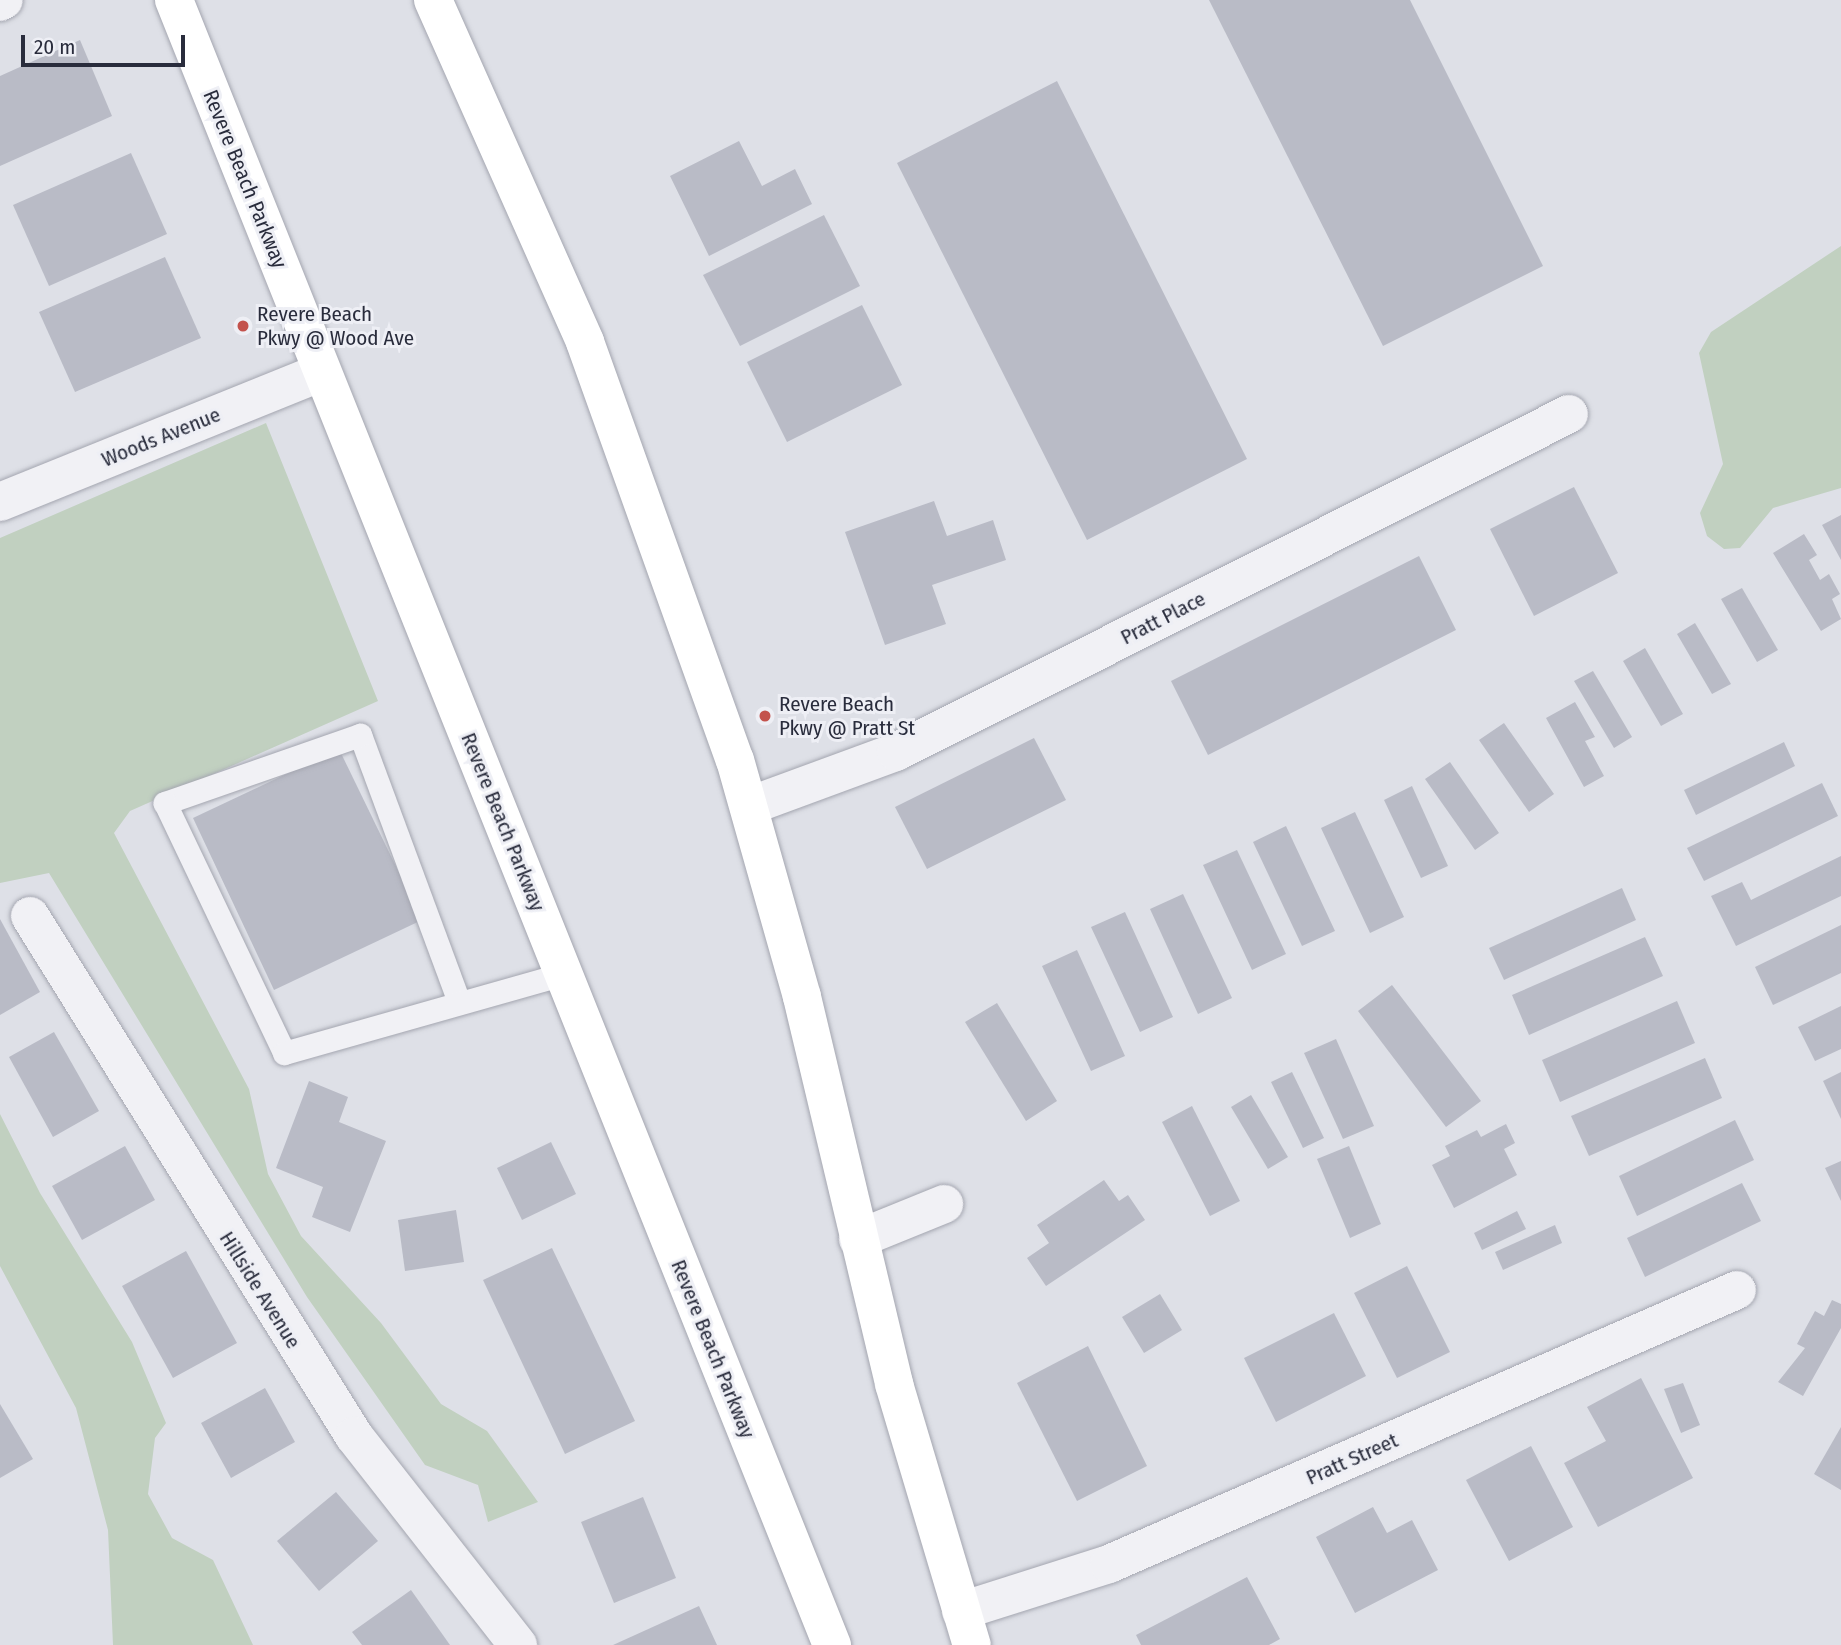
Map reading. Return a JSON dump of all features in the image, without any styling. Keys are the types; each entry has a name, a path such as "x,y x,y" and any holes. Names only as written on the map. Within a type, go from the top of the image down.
{"main road":[{"name":"Revere Beach Parkway","path":"174,0 832,1645"},
{"path":"433,0 585,342 749,806 799,985 858,1239 966,1628"}],"street":[{"name":"Woods Avenue","path":"0,502 322,372"},
{"name":"Pratt Place","path":"749,806 896,752 1569,414"},
{"name":"Hillside Avenue","path":"30,916 354,1436 518,1645"},
{"path":"858,1239 944,1205"},
{"name":"Pratt Street","path":"966,1628 1737,1290"}],"lane":[{"path":"459,1002 360,735 165,803 284,1054 564,974"}],"green space":[{"path":"1841,246 1841,488 1773,508 1740,548 1724,549 1707,536 1700,513 1723,464 1699,353 1711,332"},
{"path":"266,423 378,701 130,811 114,833 249,1089 268,1174 301,1236 381,1323 441,1404 487,1431 538,1502 488,1522 478,1485 425,1465 307,1297 49,873 0,883 0,538"},
{"path":"0,1114 40,1193 132,1342 166,1423 155,1438 148,1494 172,1538 213,1560 253,1645 113,1645 108,1530 76,1408 0,1266"}],"building":[{"path":"1209,0 1410,0 1543,266 1383,346"},
{"path":"80,40 112,116 0,166 0,76"},
{"path":"1057,81 1247,459 1087,540 897,163"},
{"path":"739,141 762,186 795,169 812,204 709,256 670,176"},
{"path":"131,153 167,234 49,286 13,205"},
{"path":"824,215 860,286 740,346 703,275"},
{"path":"165,257 201,338 75,392 39,312"},
{"path":"862,305 902,385 787,442 747,362"},
{"path":"1574,487 1618,573 1534,616 1490,529"},
{"path":"934,501 947,536 993,520 1006,560 932,585 946,624 885,645 845,532"},
{"path":"1841,515 1841,560 1822,525"},
{"path":"1804,534 1817,555 1809,560 1820,580 1829,574 1840,594 1832,599 1841,619 1821,631 1773,553"},
{"path":"1419,556 1456,630 1208,755 1171,681"},
{"path":"1742,588 1778,650 1757,662 1721,599"},
{"path":"1695,623 1731,684 1712,694 1677,634"},
{"path":"1645,648 1683,714 1661,726 1623,661"},
{"path":"1593,671 1632,737 1614,748 1574,681"},
{"path":"1575,702 1595,737 1585,741 1604,776 1584,787 1546,718"},
{"path":"1504,723 1554,794 1529,812 1479,740"},
{"path":"1034,738 1066,800 927,869 895,807"},
{"path":"1784,742 1795,766 1696,815 1684,790"},
{"path":"339,749 422,920 274,990 193,818"},
{"path":"1450,762 1499,833 1475,850 1425,779"},
{"path":"1822,783 1838,816 1704,881 1687,848"},
{"path":"1412,786 1448,866 1421,878 1384,800"},
{"path":"1355,812 1404,917 1370,933 1321,828"},
{"path":"1286,826 1335,931 1302,946 1253,842"},
{"path":"1237,850 1286,954 1252,970 1203,865"},
{"path":"1841,856 1841,896 1736,946 1711,896 1742,882 1751,900"},
{"path":"1622,888 1636,920 1504,980 1489,948"},
{"path":"1183,894 1232,998 1198,1014 1150,909"},
{"path":"1125,912 1173,1017 1140,1032 1091,927"},
{"path":"0,919 40,992 0,1015"},
{"path":"1841,925 1841,973 1773,1005 1755,967"},
{"path":"1645,937 1663,976 1529,1035 1512,995"},
{"path":"1077,950 1125,1056 1091,1071 1042,966"},
{"path":"1392,985 1481,1101 1446,1127 1358,1011"},
{"path":"1677,1001 1695,1043 1560,1102 1542,1060"},
{"path":"997,1003 1057,1101 1026,1121 965,1022"},
{"path":"1841,1006 1841,1049 1815,1061 1798,1027"},
{"path":"54,1032 99,1111 53,1137 9,1057"},
{"path":"1336,1039 1374,1126 1343,1139 1304,1053"},
{"path":"1705,1058 1722,1098 1589,1156 1571,1116"},
{"path":"1292,1072 1324,1138 1303,1148 1271,1082"},
{"path":"1841,1072 1841,1119 1823,1081"},
{"path":"309,1081 348,1097 339,1122 386,1141 350,1232 312,1217 323,1187 276,1168"},
{"path":"1251,1095 1288,1157 1268,1169 1231,1107"},
{"path":"1192,1106 1240,1201 1210,1216 1162,1122"},
{"path":"1735,1120 1754,1160 1637,1216 1619,1176"},
{"path":"1506,1124 1515,1143 1504,1149 1517,1175 1454,1208 1432,1165 1450,1156 1445,1146 1477,1130 1481,1137"},
{"path":"551,1142 576,1194 522,1220 497,1168"},
{"path":"125,1146 155,1200 82,1240 52,1186"},
{"path":"1349,1146 1381,1224 1350,1238 1317,1159"},
{"path":"1841,1161 1841,1201 1825,1168"},
{"path":"1104,1180 1119,1201 1128,1195 1145,1220 1046,1286 1027,1258 1049,1243 1037,1225"},
{"path":"1742,1183 1761,1221 1645,1277 1627,1238"},
{"path":"456,1210 464,1262 405,1271 398,1220"},
{"path":"1517,1211 1526,1229 1482,1250 1474,1233"},
{"path":"1555,1225 1562,1243 1503,1270 1495,1252"},
{"path":"552,1248 635,1421 565,1454 483,1280"},
{"path":"186,1251 237,1343 173,1378 122,1286"},
{"path":"1407,1266 1450,1352 1397,1378 1354,1293"},
{"path":"1160,1294 1182,1330 1144,1353 1122,1317"},
{"path":"1832,1300 1841,1304 1841,1328 1803,1396 1778,1382 1805,1348 1797,1344 1815,1311 1824,1316"},
{"path":"1334,1313 1366,1376 1276,1422 1244,1358"},
{"path":"1088,1346 1147,1466 1077,1501 1017,1383"},
{"path":"1641,1378 1693,1478 1598,1527 1564,1463 1606,1441 1587,1407"},
{"path":"1683,1383 1700,1425 1681,1433 1664,1389"},
{"path":"265,1388 295,1442 231,1478 201,1423"},
{"path":"0,1404 33,1459 0,1478"},
{"path":"1841,1427 1841,1490 1814,1474"},
{"path":"1531,1446 1573,1527 1509,1561 1466,1480"},
{"path":"336,1492 378,1541 319,1591 277,1541"},
{"path":"643,1497 676,1578 614,1603 581,1522"},
{"path":"1373,1507 1387,1533 1412,1520 1438,1570 1355,1613 1316,1537"},
{"path":"1247,1577 1280,1639 1269,1645 1141,1645 1136,1635"},
{"path":"411,1590 450,1645 362,1645 352,1632"},
{"path":"699,1606 717,1645 613,1645"}],"place":[{"name":"Revere Beach Pkwy @ Wood Ave","path":"243,326"},
{"name":"Revere Beach Pkwy @ Pratt St","path":"765,716"}]}
